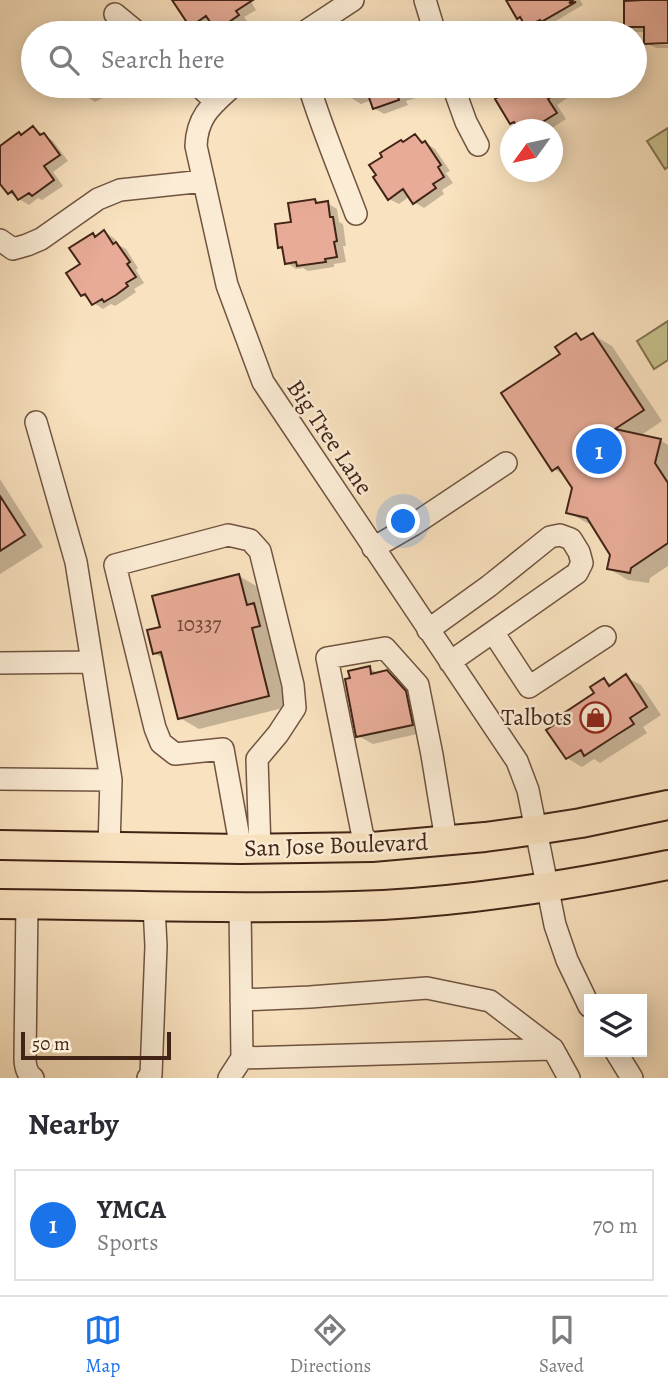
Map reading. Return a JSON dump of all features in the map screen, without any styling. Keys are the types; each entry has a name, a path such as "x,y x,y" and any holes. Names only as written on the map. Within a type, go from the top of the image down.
{"main road":[{"name":"San Jose Boulevard","path":"6,850 109,847 365,847 536,830 668,805"},
{"path":"13,904 240,907 385,904 504,894 668,865"}],"street":[{"path":"321,21 353,0"},
{"path":"425,0 432,21"},
{"path":"115,14 123,21"},
{"path":"212,98 216,102"},
{"name":"Big Tree Lane","path":"220,98 200,122 196,146 227,285 262,382 517,761 528,790 555,925 567,960 584,996"},
{"path":"313,98 356,214"},
{"path":"457,98 478,145"},
{"path":"0,240 13,249 27,246 99,199 120,190 204,181"},
{"path":"36,422 76,562 111,780 109,847"},
{"path":"373,548 413,525 506,463"},
{"path":"428,630 550,537 560,535 571,539 582,563 577,573 450,662"},
{"path":"228,536 250,540 260,551 293,685 295,708 257,760 251,849 223,749 175,754 161,743 114,565 228,536"},
{"path":"493,632 529,687 606,637"},
{"path":"365,847 327,658 385,648 418,685 446,840"},
{"path":"0,663 92,662"},
{"path":"0,779 111,780"},
{"path":"13,904 25,1067 33,1078"},
{"path":"149,1076 156,946 155,906"},
{"path":"229,1078 242,1059 240,907"},
{"path":"241,1000 428,988 489,1001 553,1049 569,1078"},
{"path":"242,1059 553,1049"},
{"path":"619,1057 632,1078"}],"shaded area":[{"path":"668,128 668,167 665,169 647,141"},
{"path":"668,321 668,360 654,369 637,341"}],"building":[{"path":"172,0 253,0 236,11 239,15 230,21 209,21 206,16 199,21 186,21"},
{"path":"506,0 576,2 543,21 522,21 520,17 517,19"},
{"path":"668,0 668,43 647,44 647,21 624,21 624,1"},
{"path":"369,98 398,98 399,100 373,109"},
{"path":"496,98 550,98 557,113 547,119 507,119"},
{"path":"33,126 40,135 44,133 60,155 44,166 54,180 32,196 29,193 18,200 12,191 8,194 0,184 0,146 19,132 21,135"},
{"path":"415,134 422,143 425,141 441,165 438,167 444,177 433,184 436,188 413,204 403,189 388,200 373,177 376,175 369,165 382,157 380,153"},
{"path":"315,199 316,203 328,201 337,241 334,242 337,257 325,259 326,262 297,266 296,262 285,264 282,247 278,248 275,224 291,222 288,203"},
{"path":"104,230 130,262 127,264 136,277 126,283 128,286 116,295 92,305 85,294 81,296 66,273 80,264 69,248 93,233 95,237"},
{"path":"576,333 581,340 593,333 644,410 615,429 661,439 655,463 668,483 668,543 631,568 630,573 607,569 610,555 587,518 566,513 572,488 558,467 552,471 501,393 560,354 555,347"},
{"path":"0,496 25,535 0,551"},
{"path":"239,574 247,605 254,603 260,626 252,628 269,696 178,719 161,652 153,654 147,630 160,627 152,596"},
{"path":"370,666 371,674 387,670 406,691 413,725 356,737 345,679 350,678 348,671"},
{"name":"Talbots","path":"626,674 647,707 630,718 634,724 584,756 581,750 566,759 546,730 561,720 558,717 594,693 590,687 604,678 609,686"}],"place":[{"name":"YMCA","path":"599,451"},
{"name":"Talbots","path":"595,717"}]}
